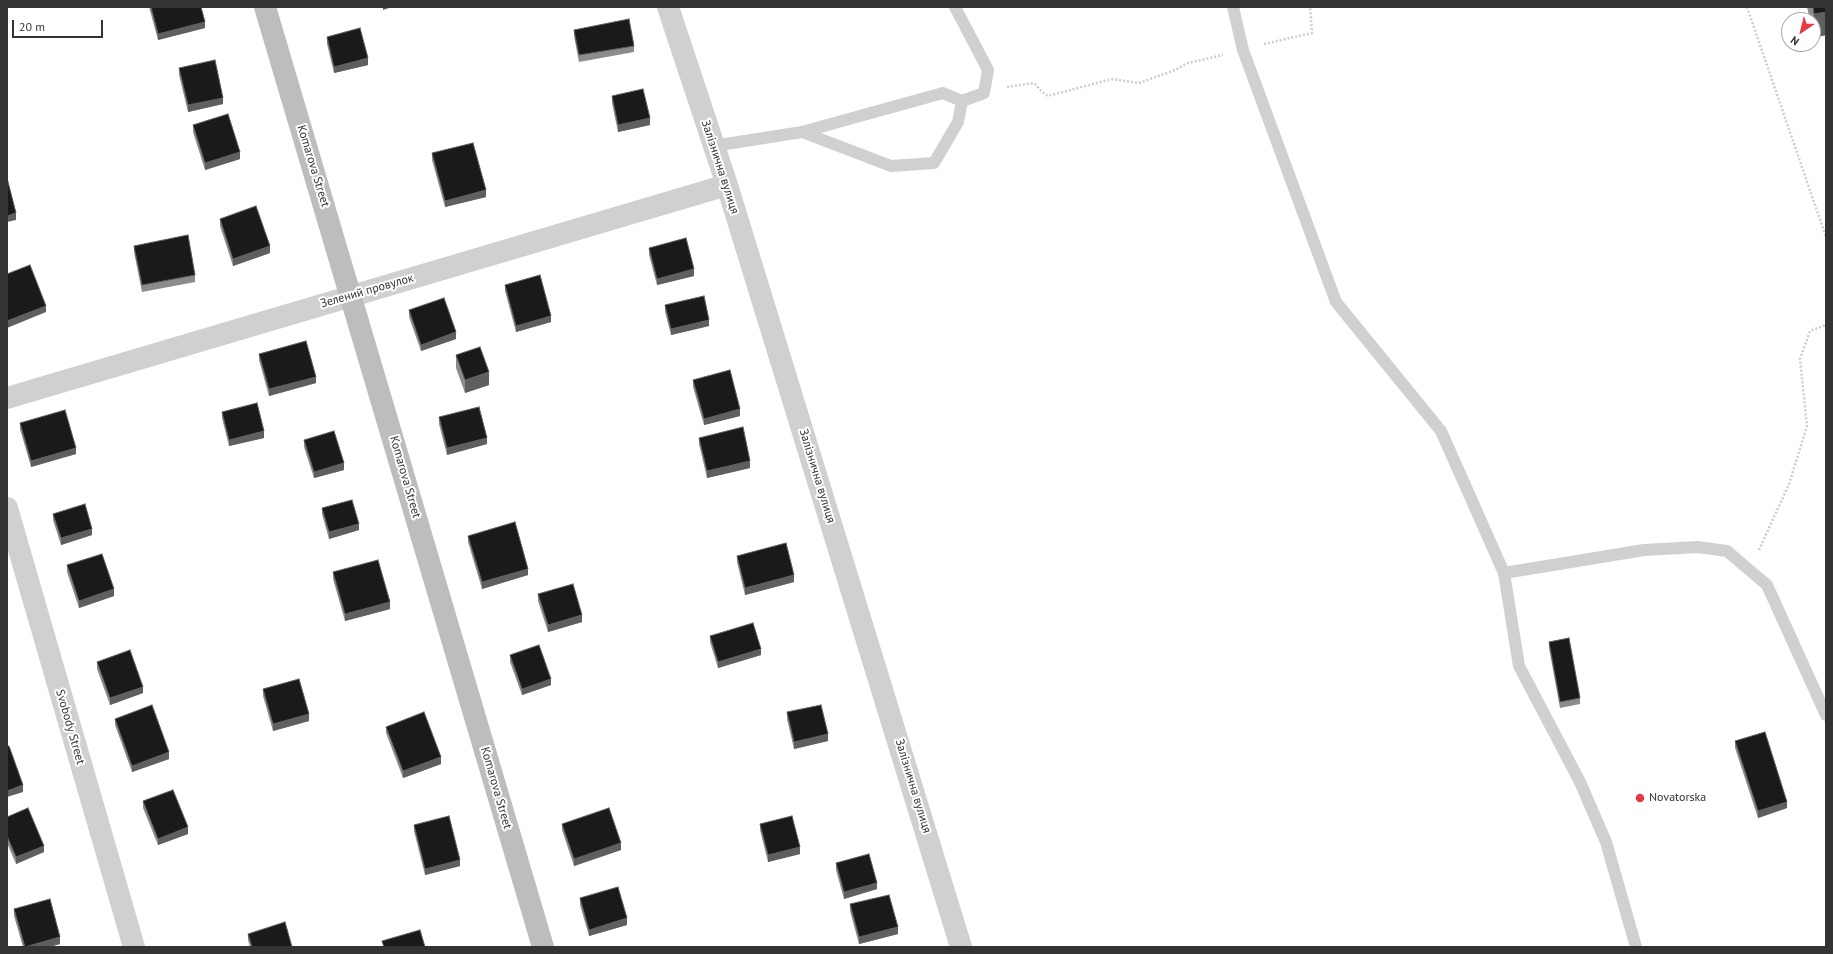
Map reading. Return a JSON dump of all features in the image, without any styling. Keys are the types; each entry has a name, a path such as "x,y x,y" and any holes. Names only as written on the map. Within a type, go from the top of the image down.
{"main road":[{"name":"Komarova Street","path":"265,7 544,947"}],"street":[{"name":"Залізнична вулиця","path":"668,7 727,185 961,947"},
{"name":"Зелений провулок","path":"7,398 727,185"},
{"name":"Svobody Street","path":"7,508 134,947"}],"lane":[{"path":"714,146 802,132 943,93 962,101 984,93 988,70 955,7"},
{"path":"1233,7 1242,50 1336,302 1441,431 1504,573 1519,666 1580,782 1606,842 1636,947"},
{"path":"802,132 891,166 934,163 958,122 962,101"},
{"path":"1504,573 1644,550 1698,548 1727,551 1767,585 1826,715"}],"path":[{"path":"984,93 1034,83 1048,96 1112,79 1139,83 1188,63 1312,33 1310,7"},
{"path":"1747,7 1826,237"},
{"path":"1744,565 1760,550 1789,484 1807,426 1800,360 1810,331 1826,325"}],"building":[{"path":"151,7 201,7 205,22 158,34"},
{"path":"1813,7 1826,7 1826,12 1814,12"},
{"path":"629,19 634,46 579,55 574,30"},
{"path":"360,28 368,58 334,67 327,37"},
{"path":"215,60 223,98 188,105 179,68"},
{"path":"643,89 650,118 618,125 612,96"},
{"path":"228,114 240,152 205,163 193,125"},
{"path":"473,143 486,190 445,201 432,153"},
{"path":"7,178 16,213 7,216"},
{"path":"256,206 270,246 233,259 220,219"},
{"path":"188,235 195,275 142,285 134,246"},
{"path":"686,238 694,269 657,279 649,248"},
{"path":"30,265 46,306 7,321 7,274"},
{"path":"540,275 551,316 516,326 505,285"},
{"path":"704,296 709,320 671,329 665,305"},
{"path":"444,298 456,332 421,345 409,310"},
{"path":"306,341 316,377 269,389 259,354"},
{"path":"480,347 489,372 465,380 456,355"},
{"path":"730,370 740,409 704,419 693,380"},
{"path":"257,403 264,431 229,440 222,412"},
{"path":"479,407 487,438 447,448 439,417"},
{"path":"65,410 76,448 31,461 20,423"},
{"path":"743,427 750,461 707,471 699,438"},
{"path":"334,431 344,463 314,472 304,440"},
{"path":"352,500 359,524 329,532 322,508"},
{"path":"85,504 92,529 61,538 53,514"},
{"path":"515,522 528,569 482,582 468,536"},
{"path":"786,543 794,575 745,588 737,556"},
{"path":"102,554 114,589 79,601 67,565"},
{"path":"378,560 390,602 345,614 333,572"},
{"path":"573,584 582,615 548,625 538,594"},
{"path":"753,623 761,649 718,662 710,636"},
{"path":"1569,638 1580,698 1560,702 1549,642"},
{"path":"539,645 551,679 522,689 510,655"},
{"path":"130,650 143,687 110,698 97,662"},
{"path":"299,679 309,714 273,724 263,689"},
{"path":"152,705 169,752 132,766 115,719"},
{"path":"821,705 828,734 794,742 787,712"},
{"path":"424,712 441,757 403,771 386,727"},
{"path":"1765,732 1787,802 1758,811 1735,741"},
{"path":"7,746 9,746 23,785 7,791"},
{"path":"173,790 188,827 158,839 143,801"},
{"path":"28,808 44,846 16,857 7,836 7,817"},
{"path":"609,808 621,843 574,859 562,824"},
{"path":"449,816 460,860 425,869 414,825"},
{"path":"792,816 800,847 768,855 760,824"},
{"path":"869,854 877,883 844,892 836,863"},
{"path":"618,887 627,918 589,930 580,898"},
{"path":"889,895 898,927 859,937 850,904"},
{"path":"50,899 60,937 25,947 14,909"},
{"path":"285,922 292,947 252,947 248,934"},
{"path":"420,930 425,947 384,947 382,941"}],"place":[{"name":"Novatorska","path":"1640,798"}]}
